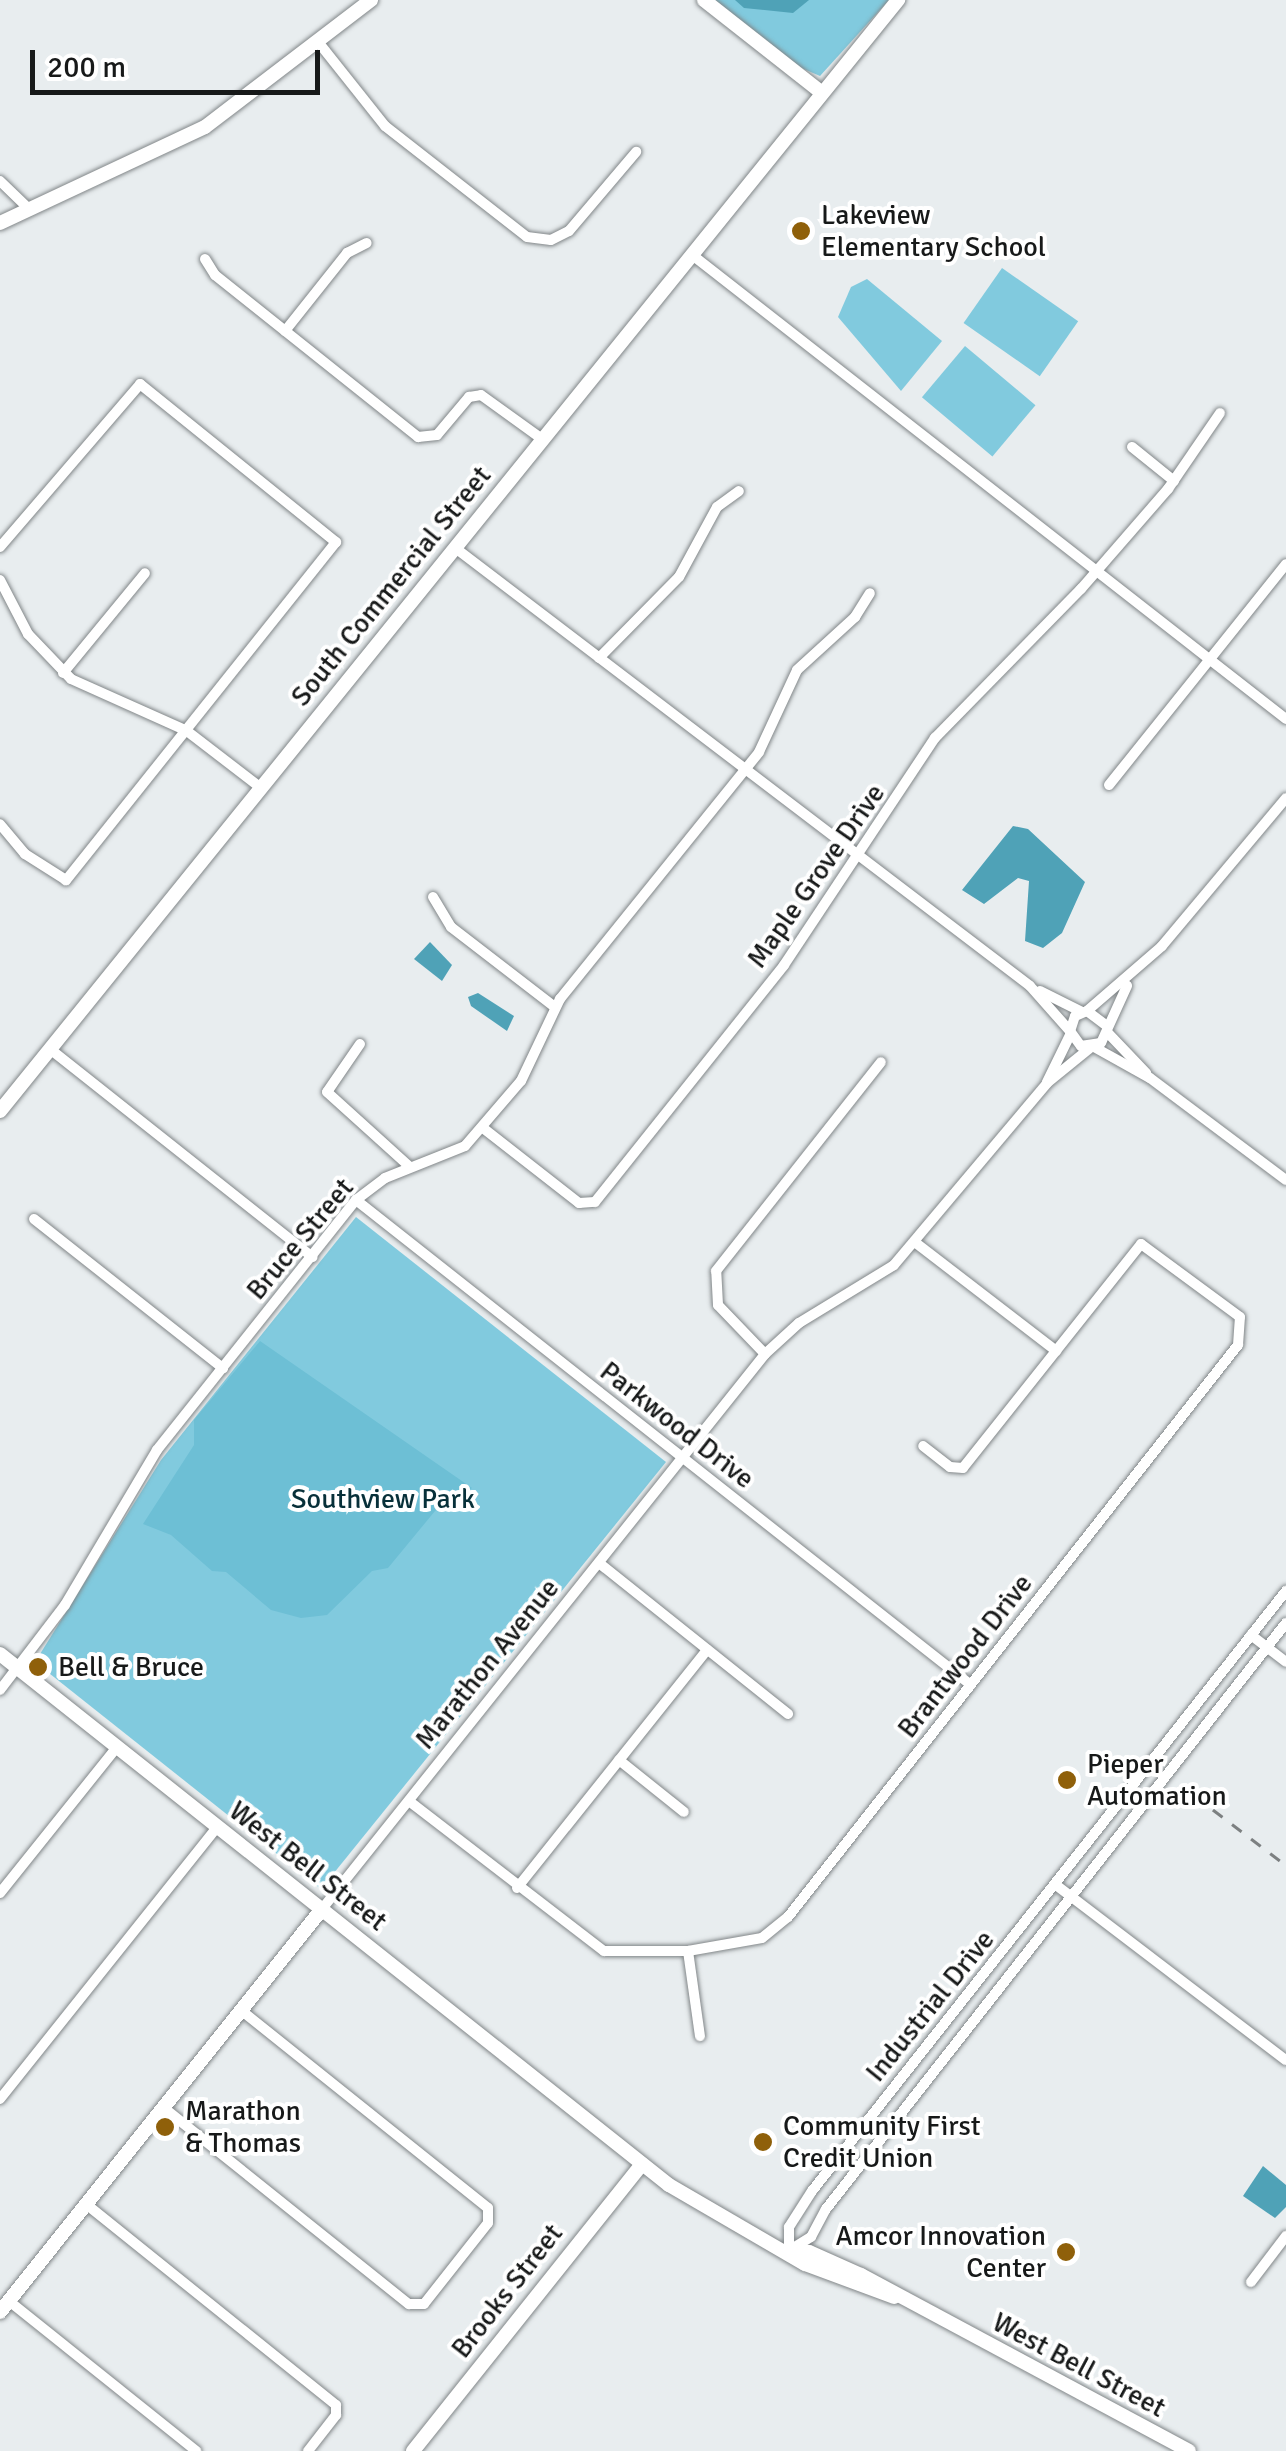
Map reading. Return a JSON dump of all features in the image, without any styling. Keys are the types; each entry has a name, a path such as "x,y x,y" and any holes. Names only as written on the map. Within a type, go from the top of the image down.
{"main road":[{"path":"0,223 205,127 372,0"},
{"path":"704,0 821,92"},
{"name":"South Commercial Street","path":"0,1111 898,0"},
{"name":"West Bell Street","path":"0,1654 705,2210 789,2251 809,2252 1189,2451"},
{"name":"Marathon Avenue","path":"4,2307 322,1909"},
{"name":"Brooks Street","path":"413,2451 642,2164"}],"street":[{"path":"319,43 385,126 526,238 552,240 569,231 636,152"},
{"path":"0,182 30,210"},
{"path":"285,331 347,253 367,244"},
{"path":"691,254 1286,719"},
{"path":"205,259 216,275 418,437 437,435 469,397 482,395 542,439"},
{"path":"0,548 140,384 336,542 63,882 24,854 0,824"},
{"name":"Maple Grove Drive","path":"483,1128 579,1203 592,1204 784,965 935,738 1096,570 1174,481 1220,412"},
{"path":"1132,447 1174,481"},
{"path":"599,658 679,576 720,501 739,490"},
{"path":"454,547 1030,986 1070,1033 1150,1078 1286,1180"},
{"path":"1109,785 1286,564"},
{"path":"63,673 145,573"},
{"path":"0,580 28,634 63,673 187,731 261,788"},
{"name":"Bruce Street","path":"0,1690 65,1605 132,1485 356,1200 410,1167 465,1146 483,1128 527,1072 556,1007 746,768 797,670 855,617 870,592"},
{"path":"1086,1011 1130,980 1286,798"},
{"path":"433,897 451,927 556,1007"},
{"path":"1107,1028 1130,980"},
{"path":"1030,986 1086,1011 1107,1028 1150,1078"},
{"name":"Marathon Avenue","path":"1047,1083 1070,1033 1086,1011"},
{"name":"Marathon Avenue","path":"322,1909 765,1354 916,1243 1047,1083 1092,1048 1107,1028"},
{"path":"360,1044 327,1092 410,1167"},
{"path":"50,1049 312,1256"},
{"path":"765,1354 718,1305 716,1270 881,1062"},
{"name":"Parkwood Drive","path":"356,1200 971,1684"},
{"path":"34,1219 223,1368"},
{"path":"916,1243 1056,1351 963,1468 924,1446"},
{"name":"Brantwood Drive","path":"409,1801 517,1888 604,1951 688,1952 755,1941 780,1926 1242,1334 1230,1304 1145,1243 1056,1351"},
{"path":"600,1563 788,1714"},
{"name":"Industrial Drive","path":"789,2251 789,2228 806,2200 1286,1591"},
{"name":"Industrial Drive","path":"789,2251 811,2237 826,2208 1286,1624"},
{"path":"1252,1635 1286,1662"},
{"path":"517,1888 707,1650"},
{"path":"0,1893 116,1748"},
{"path":"619,1760 684,1812"},
{"path":"0,2099 217,1827"},
{"path":"1056,1884 1286,2060"},
{"path":"688,1952 700,2036"},
{"path":"164,2108 409,2304 420,2306 436,2289 488,2223 488,2208 242,2011"},
{"path":"86,2204 336,2405 336,2415 308,2451"},
{"path":"1250,2282 1286,2236"},
{"path":"4,2307 196,2451"}],"green space":[{"path":"711,0 889,0 820,76 792,64"},
{"path":"1002,268 1078,321 1040,376 964,323"},
{"path":"867,279 942,341 901,391 838,317 851,287"},
{"path":"965,346 1035,405 992,456 922,397"},
{"name":"Southview Park","path":"356,1217 666,1462 321,1889 35,1662 161,1460"},
{"path":"260,1341 472,1488 435,1511 388,1568 372,1571 327,1615 301,1618 271,1610 226,1572 212,1571 171,1535 143,1524 194,1445 194,1420"}],"shaded area":[{"path":"735,0 809,0 793,13 744,8"},
{"path":"1013,826 1028,829 1085,882 1062,933 1043,948 1025,941 1029,881 1018,878 984,904 962,890"},
{"path":"430,942 452,965 442,981 414,959"},
{"path":"478,993 514,1016 507,1031 471,1006 468,997"},
{"path":"1263,2166 1286,2185 1286,2207 1275,2218 1243,2196"}],"railway":[{"path":"1194,1795 1286,1865"}],"place":[{"name":"Lakeview Elementary School","path":"801,231"},
{"name":"Bell & Bruce","path":"38,1667"},
{"name":"Pieper Automation","path":"1067,1780"},
{"name":"Marathon & Thomas","path":"165,2127"},
{"name":"Community First Credit Union","path":"763,2142"},
{"name":"Amcor Innovation Center","path":"1066,2252"}]}
